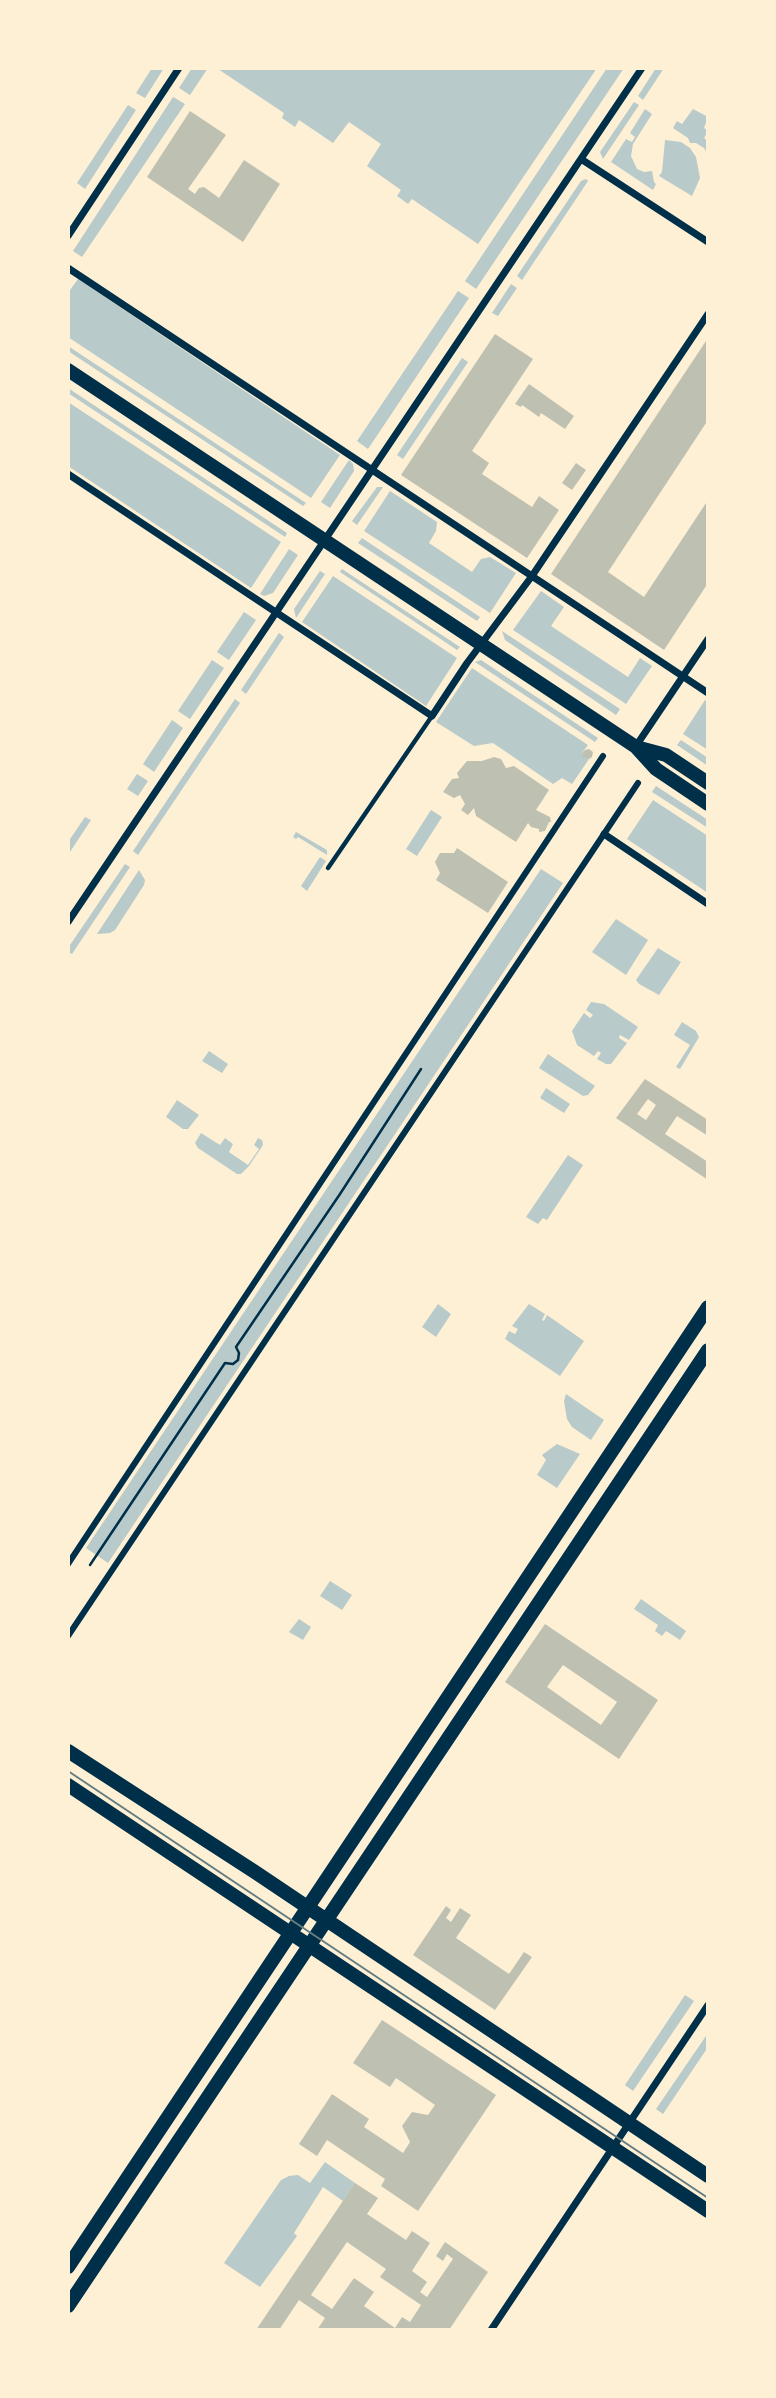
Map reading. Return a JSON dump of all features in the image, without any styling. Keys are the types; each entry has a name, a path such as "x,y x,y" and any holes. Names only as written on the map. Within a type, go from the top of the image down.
{"main road":[{"path":"68,370 636,747 656,769 708,804"},
{"path":"636,747 666,755 708,783"},
{"path":"68,2267 708,1307"},
{"path":"68,2306 708,1350"},
{"path":"68,1751 327,1920 708,2176"},
{"path":"68,1785 708,2211"}],"street":[{"path":"68,236 179,68"},
{"path":"68,922 642,68"},
{"path":"581,159 708,243"},
{"path":"68,268 708,693"},
{"path":"68,474 432,716 532,576 708,314"},
{"path":"636,747 708,639"},
{"path":"68,1564 603,756"},
{"path":"68,1636 638,783"},
{"path":"604,834 708,904"},
{"path":"491,2330 708,2005"}],"lane":[{"path":"328,869 432,716"}],"path":[{"path":"90,1565 225,1363 233,1364 238,1360 236,1347 421,1069"}],"shaded area":[{"path":"152,68 164,68 145,98 136,93"},
{"path":"192,68 208,68 190,95 179,88"},
{"path":"597,68 478,244 412,199 408,204 397,196 401,190 367,166 381,144 349,122 333,143 299,120 295,127 282,118 284,113 218,69"},
{"path":"607,68 624,68 476,289 465,281"},
{"path":"656,68 664,68 643,100 638,96"},
{"path":"173,97 185,104 82,257 73,251"},
{"path":"634,102 639,105 603,159 600,152"},
{"path":"128,105 136,110 85,189 77,183"},
{"path":"645,109 652,114 633,144 631,156 637,169 652,171 656,184 653,190 611,162 626,139 632,142 635,137 630,133"},
{"path":"693,109 708,117 704,128 708,131 704,138 708,141 708,155 704,148 690,143 688,138 673,128 677,121 682,124"},
{"path":"665,140 681,142 690,148 696,157 700,178 692,196 659,176 662,172"},
{"path":"581,181 588,181 522,280 517,276"},
{"path":"78,279 340,455 311,498 68,337 68,293"},
{"path":"511,284 517,288 498,316 492,313"},
{"path":"458,291 469,298 368,449 357,441"},
{"path":"68,346 306,503 303,506 68,351"},
{"path":"462,358 468,362 403,459 397,455"},
{"path":"68,388 287,533 285,537 68,393"},
{"path":"68,402 281,542 251,588 68,466"},
{"path":"349,460 354,471 330,508 321,502"},
{"path":"377,487 383,487 357,525 352,521"},
{"path":"390,491 437,522 436,531 429,543 472,572 481,559 490,557 516,573 490,613 364,531"},
{"path":"362,538 480,617 477,621 358,543"},
{"path":"289,549 298,555 273,593 264,596 260,594"},
{"path":"342,569 460,647 457,650 340,572"},
{"path":"320,571 325,574 296,618 294,609"},
{"path":"333,576 457,658 426,706 302,622"},
{"path":"541,591 564,607 551,626 628,677 640,658 652,666 626,704 513,630"},
{"path":"244,612 256,620 229,660 217,652"},
{"path":"502,631 620,709 616,715 505,640"},
{"path":"279,633 284,637 246,694 241,690"},
{"path":"212,660 224,668 190,719 178,711"},
{"path":"481,660 598,738 595,742 475,662"},
{"path":"472,668 588,745 582,753 589,759 572,784 562,778 553,784 493,743 474,746 436,722"},
{"path":"235,699 240,703 138,855 133,851"},
{"path":"705,700 708,702 708,750 683,734"},
{"path":"172,720 183,728 154,772 143,764"},
{"path":"681,740 708,758 708,766 677,745"},
{"path":"137,774 148,781 138,796 127,789"},
{"path":"656,786 708,820 708,828 652,792"},
{"path":"653,800 708,836 708,893 627,839"},
{"path":"431,810 442,817 417,856 406,849"},
{"path":"85,817 91,820 70,852 68,842"},
{"path":"296,832 327,850 327,855 298,837 293,837"},
{"path":"320,857 326,861 307,891 301,886"},
{"path":"125,864 130,867 72,954 68,952 68,948"},
{"path":"541,869 563,883 108,1563 86,1548"},
{"path":"139,870 145,880 144,885 115,930 97,934"},
{"path":"616,919 648,940 626,975 592,952"},
{"path":"658,948 681,962 659,995 636,980"},
{"path":"591,1002 604,1004 638,1027 629,1040 620,1035 619,1038 627,1043 611,1064 597,1059 601,1053 598,1051 594,1056 577,1045 572,1031 584,1013 590,1018 593,1015 586,1010"},
{"path":"682,1022 696,1031 699,1037 680,1069 676,1067 690,1045 674,1035"},
{"path":"209,1051 228,1064 222,1073 202,1061"},
{"path":"548,1054 595,1086 588,1095 583,1096 539,1068"},
{"path":"546,1088 570,1104 564,1113 540,1098"},
{"path":"177,1100 199,1115 188,1129 183,1129 166,1117"},
{"path":"201,1133 220,1145 225,1138 233,1144 229,1152 248,1165 259,1149 254,1145 258,1138 263,1145 249,1166 241,1174 237,1174 198,1148 195,1143"},
{"path":"568,1155 583,1165 547,1220 543,1218 538,1224 526,1217"},
{"path":"438,1304 451,1314 436,1337 422,1327"},
{"path":"529,1304 545,1314 542,1320 544,1321 547,1315 584,1341 560,1376 505,1339 509,1331 515,1334 518,1329 512,1326"},
{"path":"566,1394 604,1420 591,1440 572,1427 567,1419 564,1401"},
{"path":"557,1444 580,1454 557,1488 537,1475 546,1460 542,1455"},
{"path":"330,1581 352,1595 342,1610 320,1596"},
{"path":"641,1599 686,1631 680,1640 666,1631 662,1636 655,1631 658,1625 634,1609"},
{"path":"299,1619 311,1627 303,1640 289,1632"},
{"path":"685,1995 694,2001 633,2091 625,2085"},
{"path":"708,2033 708,2047 663,2114 656,2109"},
{"path":"325,2162 355,2183 343,2201 323,2187 294,2233 297,2236 260,2287 224,2263 281,2180 298,2175 310,2183"}],"building":[{"path":"190,111 226,135 188,189 195,194 199,188 204,187 219,198 244,160 280,184 243,242 147,177"},
{"path":"495,334 533,359 472,451 489,463 482,474 532,507 539,496 559,510 527,558 401,475"},
{"path":"708,338 708,420 608,572 644,597 708,500 708,583 664,650 551,574"},
{"path":"529,384 574,416 565,429 541,413 539,417 522,405 521,407 515,404"},
{"path":"576,463 586,470 572,490 562,483"},
{"path":"589,749 593,752 592,757 583,757 582,753"},
{"path":"494,757 501,759 506,768 514,766 549,790 536,810 550,817 551,822 545,831 539,832 539,829 528,823 516,842 476,816 474,808 468,815 461,810 465,804 460,795 454,798 443,792 452,779 459,778 457,773 467,761 482,761"},
{"path":"457,848 508,882 488,913 436,880 440,873 435,862 440,853 454,853"},
{"path":"645,1079 708,1120 708,1136 677,1116 665,1134 708,1162 708,1180 616,1118","holes":["648,1099 656,1105 646,1120 637,1114"]},
{"path":"545,1624 658,1700 619,1759 505,1682","holes":["563,1665 617,1702 601,1725 547,1687"]},
{"path":"446,1906 451,1910 446,1918 451,1922 460,1908 471,1915 456,1938 509,1974 524,1952 532,1957 495,2010 413,1955"},
{"path":"382,2020 496,2095 418,2211 381,2186 385,2179 327,2140 317,2156 299,2144 332,2094 369,2119 364,2127 403,2153 410,2142 402,2126 412,2112 428,2115 435,2105 396,2078 390,2087 353,2063"},
{"path":"355,2183 378,2198 367,2214 406,2240 412,2231 430,2243 412,2271 427,2282 420,2292 427,2297 453,2259 447,2254 443,2261 436,2256 445,2242 488,2272 449,2330 317,2330 325,2318 299,2300 279,2330 256,2330","holes":["347,2242 386,2269 380,2277 421,2305 410,2322 402,2317 395,2328 364,2306 374,2292 354,2278 332,2309 311,2295"]}],"tram line":[{"path":"68,1771 708,2198"}]}
